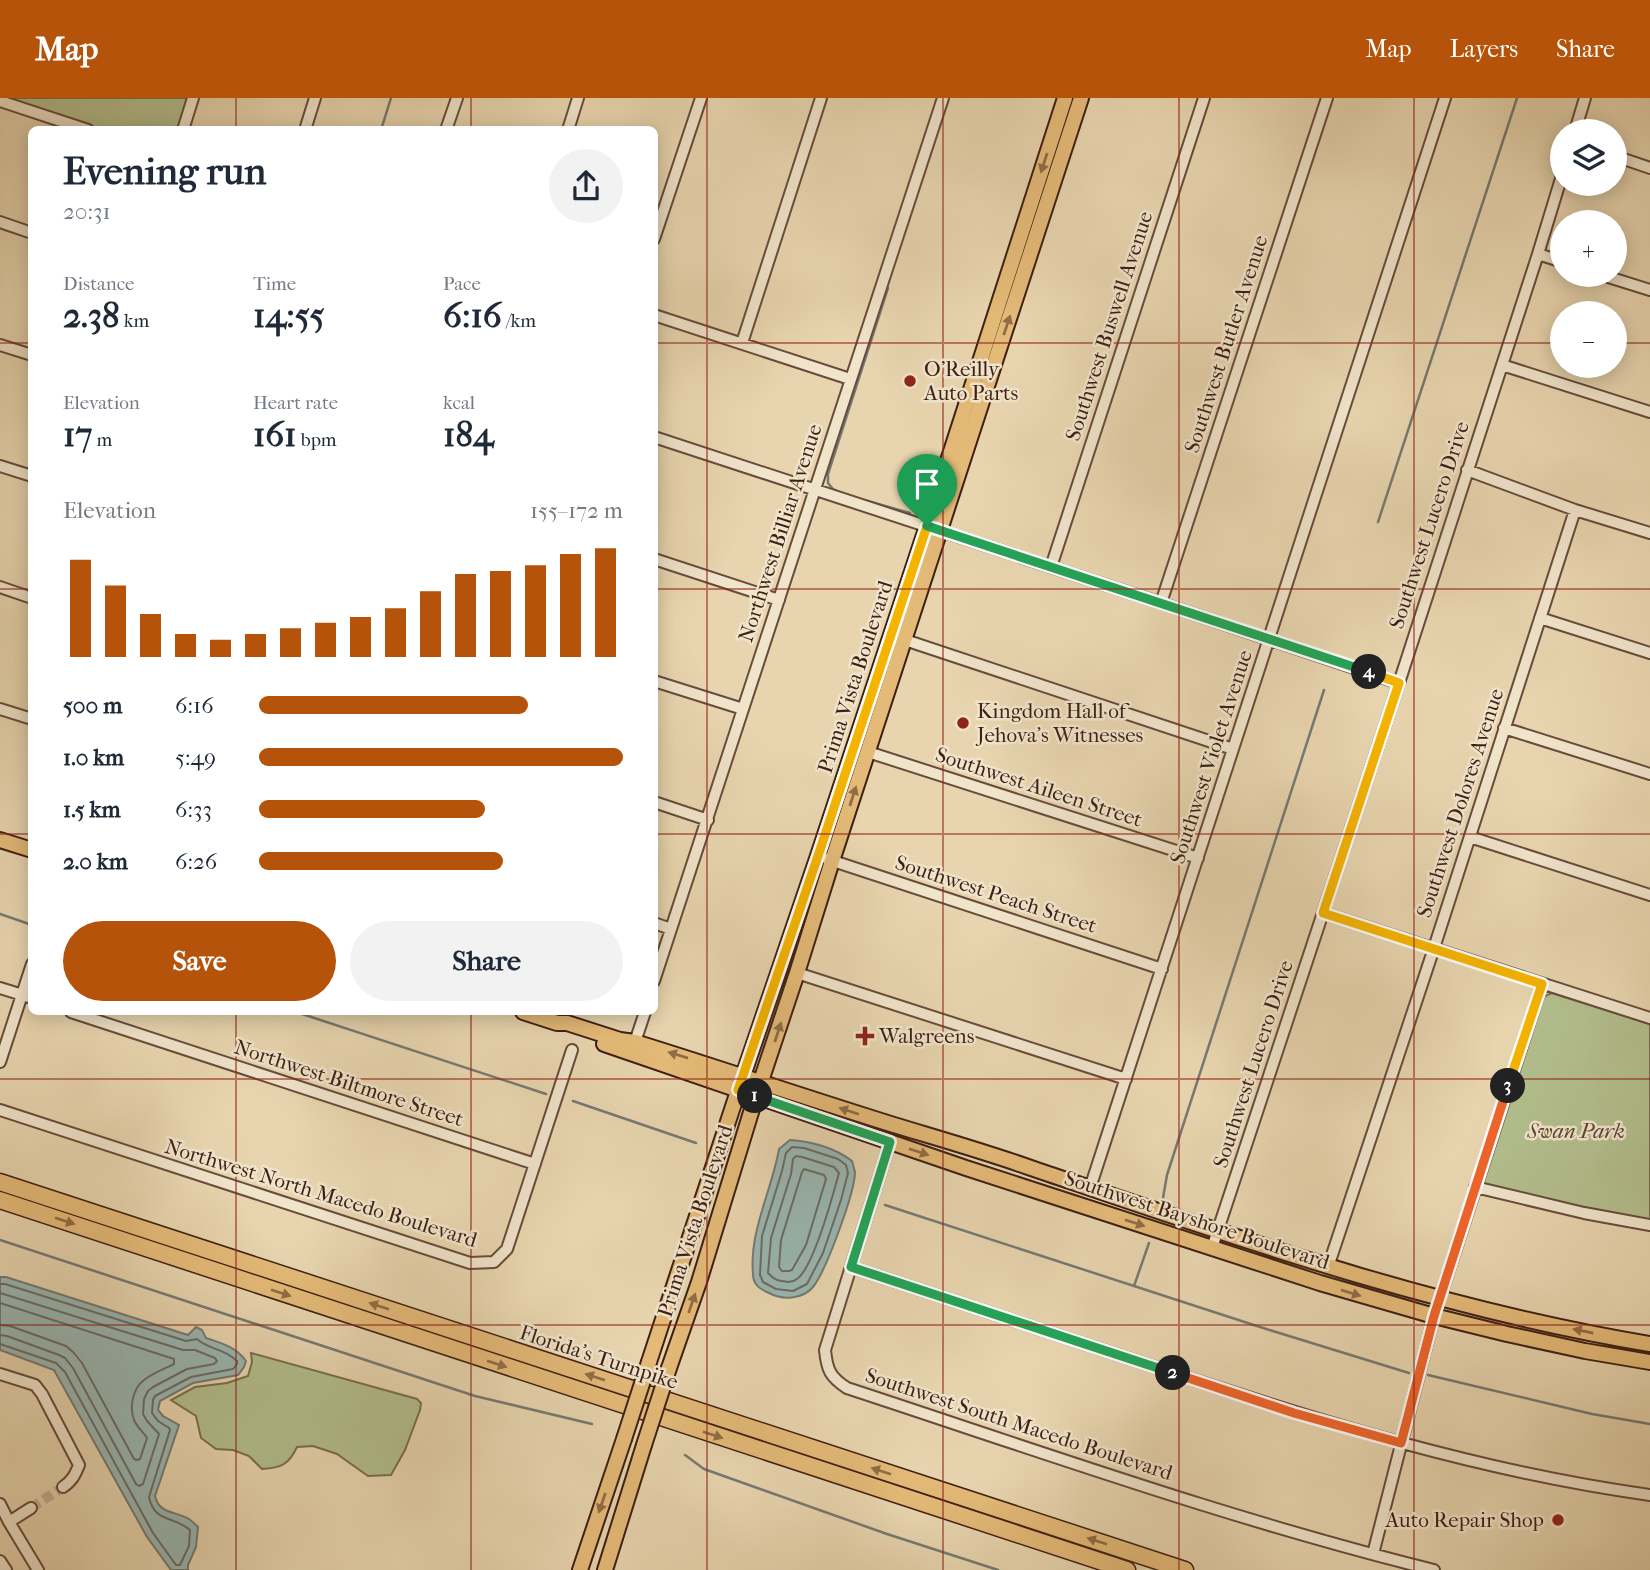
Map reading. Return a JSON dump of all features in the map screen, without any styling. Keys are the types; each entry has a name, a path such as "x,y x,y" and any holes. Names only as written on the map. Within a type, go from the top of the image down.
{"highway":[{"name":"Florida's Turnpike","path":"0,1182 1185,1570"},
{"name":"Florida's Turnpike","path":"0,1200 1127,1570"}],"main road":[{"path":"934,528 1065,98"},
{"path":"934,528 1080,98"},
{"name":"Prima Vista Boulevard","path":"580,1570 741,1083 868,752 905,640 934,528"},
{"name":"Prima Vista Boulevard","path":"605,1570 797,973 825,859 934,528"},
{"path":"0,840 28,849"},
{"path":"532,1015 635,1042 741,1083"},
{"path":"557,1023 564,1031 741,1083"},
{"name":"Southwest Bayshore Boulevard","path":"741,1083 890,1142 1320,1283 1434,1316 1557,1345 1650,1362"},
{"name":"Southwest Bayshore Boulevard","path":"758,1089 1031,1168 1328,1267 1439,1299 1576,1330 1648,1343"},
{"path":"956,1164 967,1161 1016,1177 1023,1176 1031,1168"},
{"path":"1032,1189 1038,1184 1050,1182 1098,1196 1110,1194"},
{"path":"1557,1345 1567,1342 1635,1354 1643,1352 1648,1343"}],"street":[{"path":"184,126 193,98"},
{"path":"306,126 315,98"},
{"path":"447,126 457,98"},
{"path":"569,126 578,98"},
{"path":"658,227 701,98"},
{"path":"742,343 821,98"},
{"name":"Northwest Billiar Avenue","path":"658,969 943,98"},
{"name":"Southwest Buswell Avenue","path":"1051,567 1204,98"},
{"name":"Southwest Butler Avenue","path":"1161,603 1327,98"},
{"name":"Southwest Violet Avenue","path":"1090,1188 1445,98"},
{"path":"1579,119 1586,98"},
{"path":"0,101 76,126"},
{"path":"1627,160 1650,168"},
{"name":"Southwest Lucero Drive","path":"1212,1248 1399,683 1556,196"},
{"path":"0,222 28,232"},
{"path":"1538,254 1550,258"},
{"path":"1627,283 1650,290"},
{"path":"658,316 850,379"},
{"path":"0,345 28,354"},
{"path":"1502,365 1650,412"},
{"path":"658,438 1399,683"},
{"path":"0,466 28,475"},
{"path":"1467,470 1575,510 1650,533"},
{"name":"Southwest Dolores Avenue","path":"1328,1267 1575,510"},
{"path":"658,560 779,600"},
{"path":"0,587 28,597"},
{"path":"1540,618 1650,653"},
{"path":"905,640 1233,749"},
{"path":"658,682 743,709"},
{"path":"0,709 28,718"},
{"path":"1504,728 1650,774"},
{"name":"Southwest Aileen Street","path":"868,752 1198,858"},
{"path":"658,803 708,820"},
{"path":"1470,837 1650,895"},
{"name":"Southwest Peach Street","path":"825,859 1162,969"},
{"path":"1323,913 1650,1018"},
{"path":"658,924 671,929"},
{"path":"797,973 1126,1079"},
{"path":"1373,1554 1439,1299 1542,984"},
{"path":"0,988 26,997 0,1062"},
{"name":"Northwest Biltmore Street","path":"80,1015 536,1164"},
{"path":"635,1042 644,1015"},
{"name":"Northwest North Macedo Boulevard","path":"0,1110 470,1263 495,1262 508,1249 572,1050"},
{"name":"Southwest South Macedo Boulevard","path":"890,1142 825,1350 826,1363 835,1381 847,1388 1230,1514 1334,1545 1434,1570"},
{"path":"1475,1187 1584,1213 1650,1225"},
{"path":"851,1267 1294,1413 1401,1443 1544,1477 1650,1495"},
{"path":"0,1374 35,1385 42,1394 79,1465 75,1476 62,1488"},
{"path":"0,1504 38,1570"},
{"path":"9,1522 31,1508"},
{"path":"0,1561 6,1570"}],"green space":[{"path":"1,98 189,98 180,126 88,126"},
{"name":"Swan Park","path":"1552,993 1650,1024 1650,1222 1485,1184 1483,1179 1541,1000"},
{"path":"251,1353 417,1399 421,1403 420,1410 405,1450 391,1475 368,1476 337,1454 313,1446 297,1447 284,1464 262,1469 249,1456 233,1450 216,1449 201,1438 196,1416 171,1400 195,1387 227,1383 248,1376 252,1362"}],"water":[{"path":"790,1140 838,1152 852,1161 855,1172 845,1213 819,1278 808,1291 786,1298 758,1286 753,1278 753,1258 754,1242 779,1149"},
{"path":"0,1277 188,1335 196,1327 202,1330 206,1338 233,1349 246,1361 238,1375 193,1383 160,1401 158,1410 179,1425 155,1496 164,1509 189,1519 198,1527 196,1547 188,1570 171,1570 147,1537 54,1370 0,1350"}],"waterway":[{"path":"382,126 391,98"},
{"path":"1378,522 1517,98"},
{"path":"837,491 828,483 828,474 888,288"},
{"path":"864,500 910,513"},
{"path":"1163,1198 1167,1175 1324,690"},
{"path":"0,914 28,924"},
{"path":"305,1015 546,1094"},
{"path":"573,1101 696,1143"},
{"path":"885,1205 1409,1373"},
{"path":"0,1240 475,1396 592,1424"},
{"path":"1134,1286 1149,1243"},
{"path":"1428,1375 1592,1414 1650,1424"},
{"path":"685,1455 704,1469 998,1570"}],"tunnel":[{"path":"31,1508 63,1487"}],"place":[{"name":"O'Reilly Auto Parts","path":"910,381"},
{"name":"Kingdom Hall of Jehova's Witnesses","path":"963,723"},
{"name":"Walgreens","path":"865,1036"},
{"name":"Auto Repair Shop","path":"1558,1520"}],"route":[{"path":"927,526 1399,683 1323,913 1542,984 1434,1316 1401,1443 1294,1413 851,1267 890,1142 738,1090 927,526"}]}
